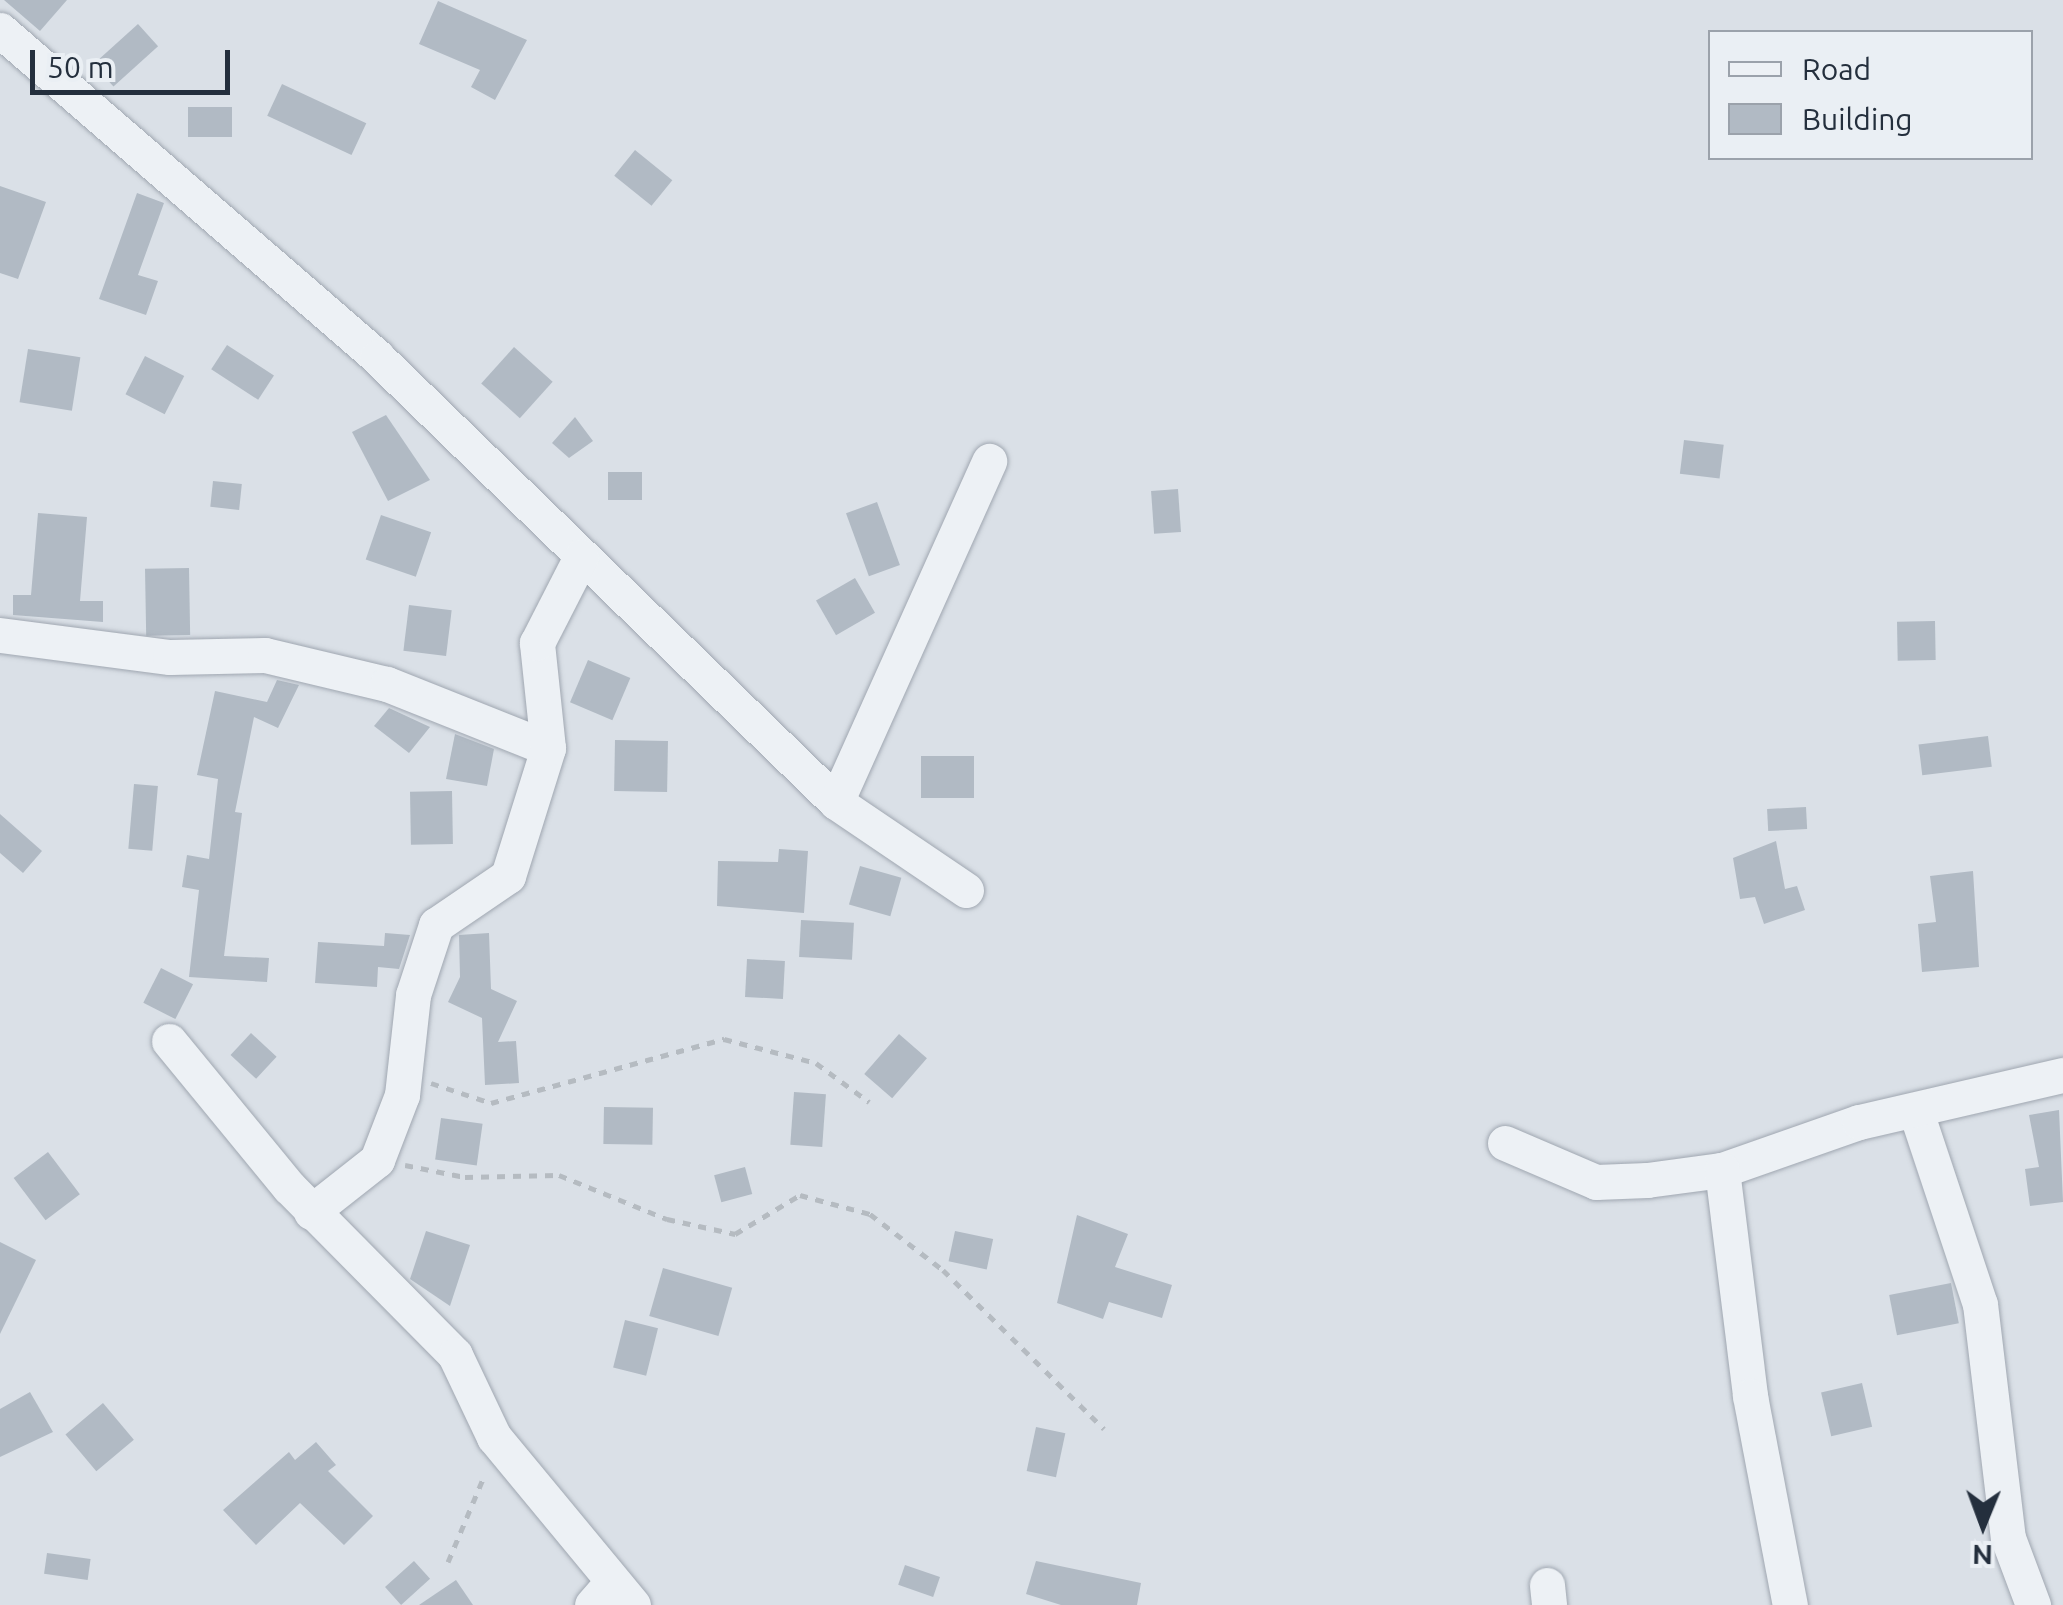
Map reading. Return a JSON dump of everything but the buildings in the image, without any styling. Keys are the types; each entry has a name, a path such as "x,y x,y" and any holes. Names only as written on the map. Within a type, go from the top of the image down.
{"street":[{"path":"0,30 377,357 836,802 966,890"},
{"path":"836,802 988,461"},
{"path":"312,1212 378,1160 404,1075 413,995 436,925 508,876 548,748 537,642 581,557"},
{"path":"0,635 170,657 265,655 387,684 548,748"},
{"path":"169,1041 312,1212 455,1354 494,1437 612,1597"},
{"path":"1505,1143 1596,1182 1722,1170 1916,1112 2063,1075"},
{"path":"1916,1112 1980,1304 2008,1538 2032,1605"},
{"path":"1722,1170 1750,1396 1790,1605"}],"path":[{"path":"404,1075 491,1103 724,1039 816,1062 869,1102"},
{"path":"378,1160 465,1177 559,1174 667,1219 735,1234 800,1195 870,1214 942,1270 1104,1429"},
{"path":"448,1562 476,1510 494,1437"}]}
